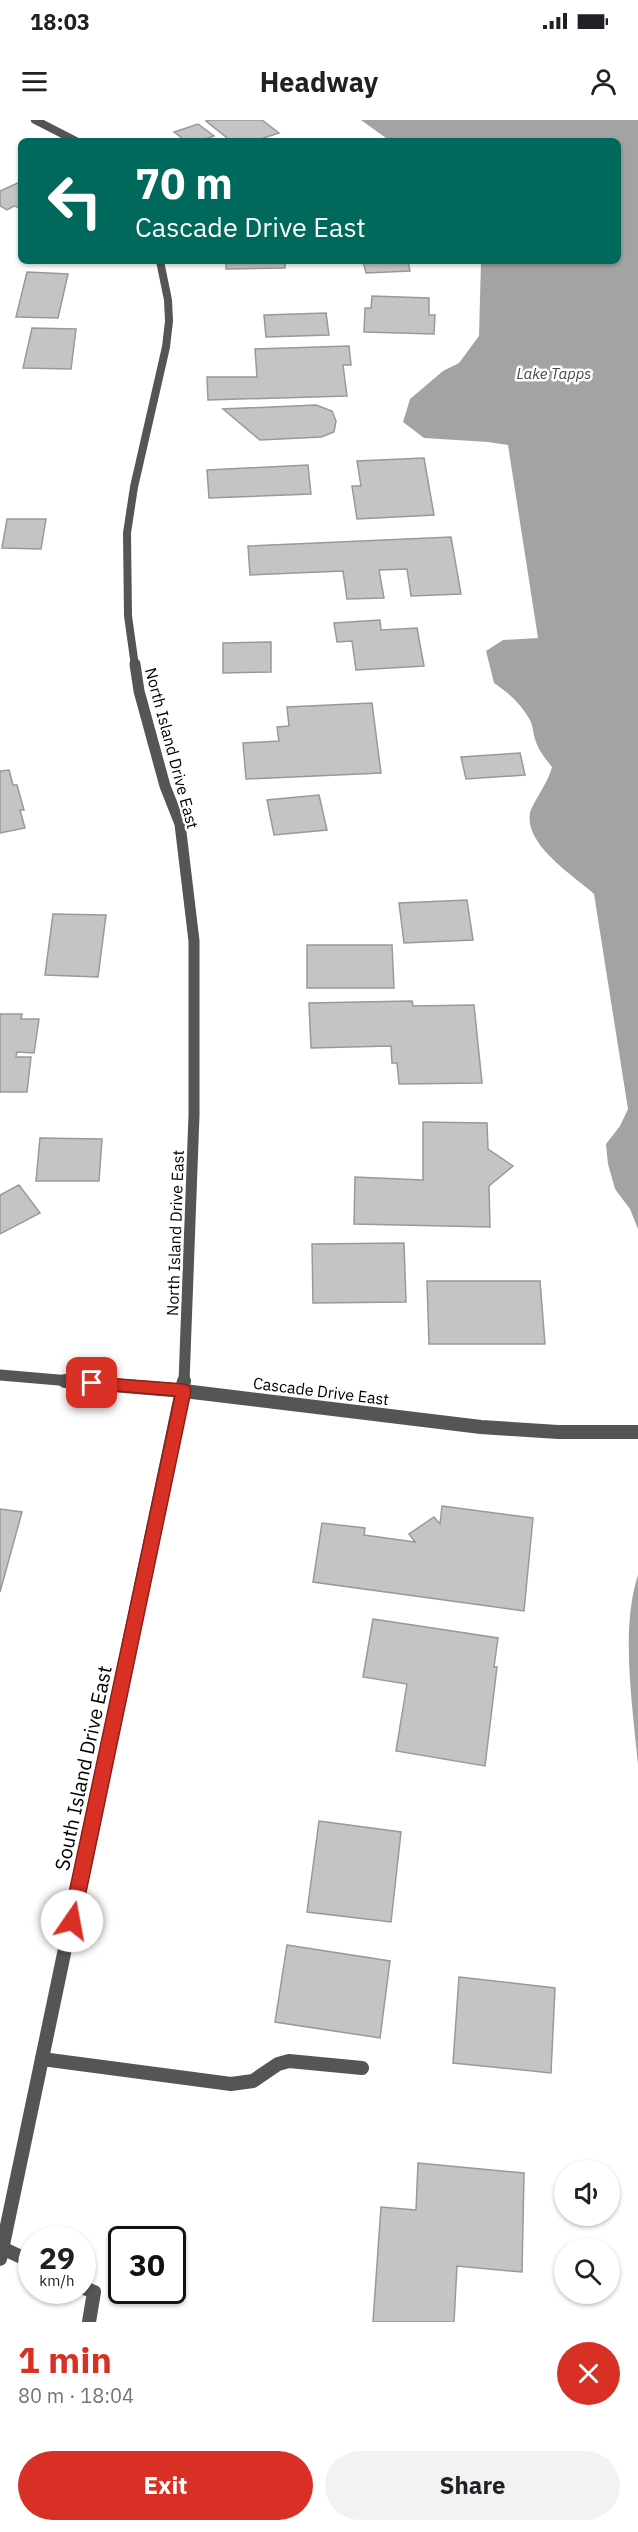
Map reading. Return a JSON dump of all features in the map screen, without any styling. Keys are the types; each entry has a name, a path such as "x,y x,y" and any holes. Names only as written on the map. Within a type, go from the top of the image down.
{"street":[{"path":"35,120 70,138"},
{"name":"North Island Drive East","path":"161,264 168,300 169,321 166,347 134,487 127,532 128,616 139,691 165,786 180,824 194,941 194,1115 184,1391"},
{"name":"Cascade Drive East","path":"0,1375 184,1391 481,1427 558,1432 638,1432"},
{"name":"South Island Drive East","path":"1,2254 184,1391"},
{"path":"42,2059 231,2084 253,2081 278,2064 289,2061 362,2068"},
{"path":"1,2254 18,2258"},
{"path":"89,2322 92,2304"}],"water":[{"name":"Lake Tapps","path":"361,120 638,120 638,1229 630,1209 615,1189 608,1164 606,1144 620,1126 628,1109 594,894 552,859 535,837 530,825 530,813 552,767 538,747 531,722 526,714 514,699 494,683 486,651 503,640 538,638 508,445 424,438 403,422 410,399 443,371 459,363 479,336 481,264 621,264 621,138 386,138"},
{"path":"638,1575 638,1765 629,1669 629,1644 633,1596"}],"building":[{"path":"262,120 279,133 263,138 227,138 206,121"},
{"path":"198,124 214,136 182,138 174,132"},
{"path":"18,183 18,207 14,206 7,210 0,206 0,191"},
{"path":"226,264 285,264 285,268 226,269"},
{"path":"364,264 409,264 410,271 366,273"},
{"path":"27,272 68,274 58,318 16,317"},
{"path":"372,296 429,298 429,315 435,315 434,334 364,332 365,308 371,308"},
{"path":"326,313 329,335 266,337 264,315"},
{"path":"32,328 76,329 71,369 23,368"},
{"path":"349,346 351,365 343,365 347,396 208,400 207,377 257,377 255,349"},
{"path":"316,405 332,411 336,421 334,432 321,437 260,440 223,409"},
{"path":"424,458 434,515 357,519 352,486 361,486 357,461"},
{"path":"308,465 311,494 209,498 207,470"},
{"path":"7,519 46,519 41,549 2,548"},
{"path":"451,537 461,594 411,596 407,569 379,570 384,598 347,599 343,571 250,575 248,546"},
{"path":"380,620 381,630 417,628 424,666 356,670 352,641 337,642 334,623"},
{"path":"271,642 271,672 223,673 223,643"},
{"path":"372,703 381,773 246,779 243,743 279,741 277,727 289,726 287,707"},
{"path":"520,753 525,775 466,779 461,757"},
{"path":"9,770 13,785 17,785 24,810 20,810 25,828 0,833 0,771"},
{"path":"319,795 327,830 274,835 267,800"},
{"path":"467,900 473,940 404,943 399,903"},
{"path":"53,914 106,915 98,977 45,975"},
{"path":"307,945 392,945 394,988 307,988"},
{"path":"412,1001 413,1006 474,1005 482,1083 399,1084 397,1063 392,1063 391,1046 311,1048 309,1003"},
{"path":"0,1014 22,1014 21,1019 39,1019 34,1053 17,1052 16,1057 31,1057 27,1092 0,1092"},
{"path":"423,1122 487,1123 488,1149 513,1166 489,1186 490,1227 354,1224 355,1177 423,1180"},
{"path":"40,1138 102,1139 99,1181 36,1181"},
{"path":"19,1185 40,1213 0,1234 0,1195"},
{"path":"404,1243 406,1302 313,1303 312,1244"},
{"path":"427,1281 540,1281 545,1344 429,1344"},
{"path":"442,1506 533,1518 524,1611 313,1582 322,1523 365,1528 364,1535 415,1542 409,1534 434,1517 440,1524"},
{"path":"0,1509 22,1512 0,1592"},
{"path":"373,1619 498,1638 494,1667 497,1667 485,1766 396,1751 407,1684 363,1677"},
{"path":"319,1821 401,1832 391,1922 307,1912"},
{"path":"287,1945 390,1961 380,2038 275,2022"},
{"path":"459,1977 555,1988 551,2073 453,2063"},
{"path":"418,2163 524,2173 522,2272 457,2266 454,2322 373,2322 381,2207 416,2210"}],"route":[{"path":"72,1921 184,1391 92,1383"}]}
